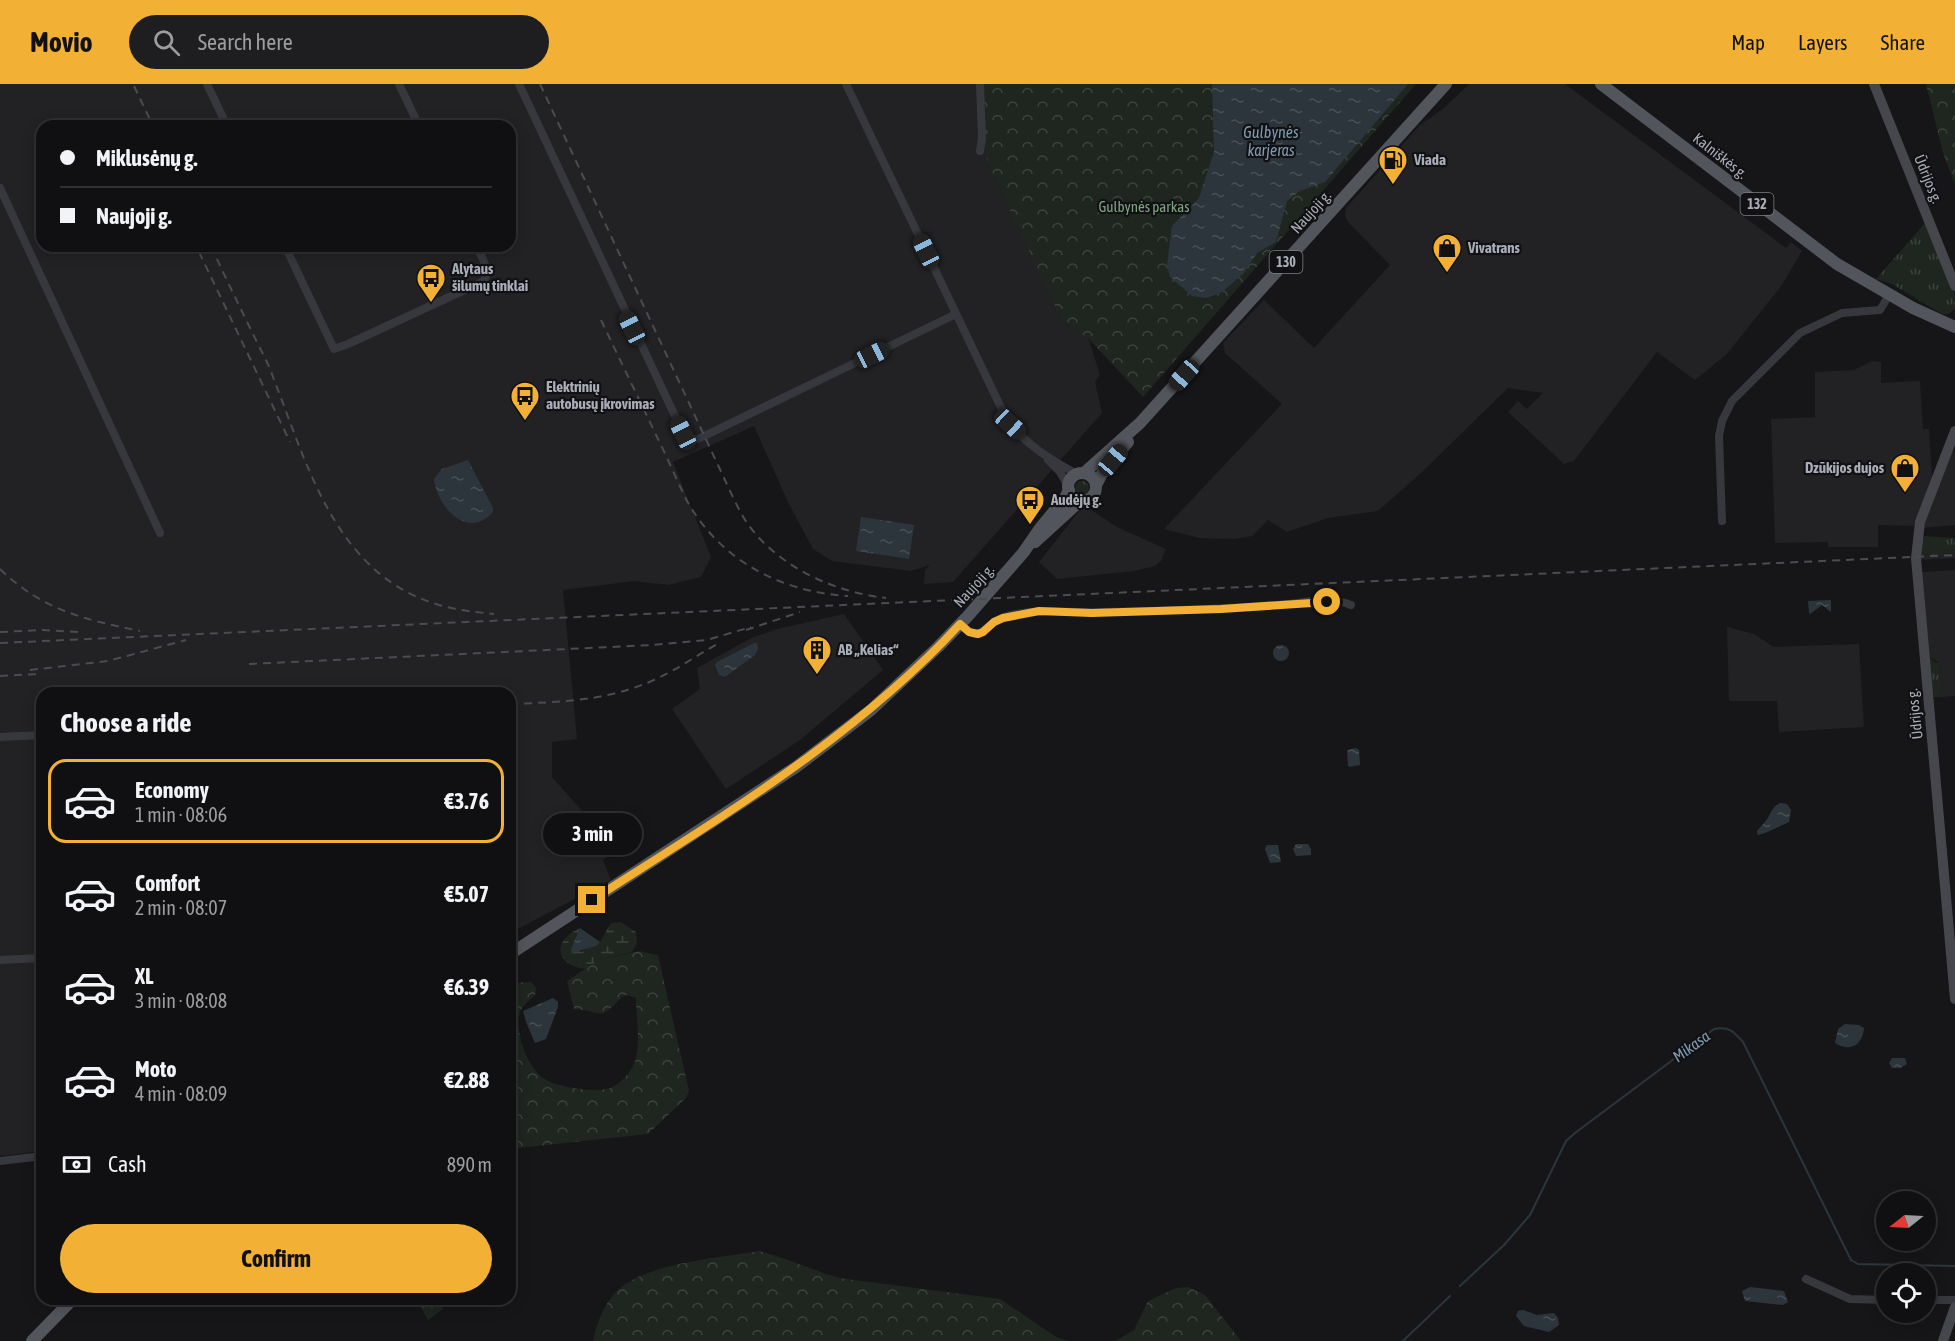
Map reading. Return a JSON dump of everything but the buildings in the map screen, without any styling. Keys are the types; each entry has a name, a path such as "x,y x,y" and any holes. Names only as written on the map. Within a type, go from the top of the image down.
{"main road":[{"name":"Naujoji g.","path":"1081,474 1140,423 1446,84"},
{"name":"Naujoji g.","path":"1433,101 1452,84"},
{"name":"Kalniškės g.","path":"1601,84 1837,264 1913,308 1955,337"},
{"name":"Ūdrijos g.","path":"1874,84 1955,286"},
{"name":"Kalniškės g.","path":"1913,308 1955,327"},
{"path":"1936,317 1945,318 1955,314"},
{"name":"Naujoji g.","path":"1096,485 1104,470 1127,444 1140,423"},
{"name":"Ūdrijos g.","path":"1955,431 1924,509 1917,533 1916,548 1955,999"},
{"path":"1081,474 1092,477 1096,485"},
{"name":"130","path":"1068,488 1071,479 1081,474"},
{"name":"130","path":"1080,501 1092,498 1096,485"},
{"name":"Naujoji g.","path":"1023,553 1065,498 1068,488"},
{"path":"1068,488 1073,497 1080,501"},
{"name":"Naujoji g.","path":"516,950 821,748 895,689 960,624 1023,553 1080,501"},
{"path":"32,1341 67,1305"},
{"path":"1943,1341 1955,1307"}],"street":[{"path":"207,84 224,120"},
{"path":"399,84 416,120"},
{"path":"519,84 683,433 691,439 698,439 956,314"},
{"path":"846,84 1006,418 1060,472 1068,488"},
{"path":"980,84 982,139 980,150"},
{"path":"0,188 160,533"},
{"path":"288,252 334,349 484,281 487,268 479,252"},
{"path":"1722,521 1719,436 1722,421 1732,401 1800,333 1842,314 1880,310 1889,295"},
{"path":"1035,446 1081,474"},
{"path":"960,624 969,632 978,634 1003,618 1039,611 1092,613 1221,609 1311,602 1343,602 1351,605"},
{"path":"0,737 36,735"},
{"path":"0,960 36,958"},
{"path":"0,1161 36,1157"},
{"path":"1806,1279 1850,1299 1876,1300"},
{"path":"1936,1300 1955,1300"}],"shaded area":[{"path":"0,84 982,84 1062,321 1088,337 1100,375 1095,382 1102,413 953,582 924,584 925,570 930,565 911,571 832,561 813,549 788,502 754,426 673,462 711,557 701,577 668,585 635,581 563,590 577,739 552,742 552,777 616,849 603,860 611,880 516,930 516,687 36,687 36,1152 0,1156"},
{"path":"1469,84 1565,84 1786,248 1791,242 1802,251 1782,285 1726,355 1695,380 1657,352 1574,461 1564,464 1508,412 1518,401 1527,409 1543,393 1508,388 1422,472 1378,511 1328,518 1287,532 1268,520 1252,536 1235,539 1200,538 1164,529 1282,404 1225,353 1223,343 1264,300 1314,348 1390,265 1348,222 1345,215 1346,208 1420,125 1444,108"},
{"path":"1872,361 1881,362 1881,383 1920,381 1923,429 1929,429 1932,477 1915,526 1878,525 1878,547 1828,547 1828,542 1775,543 1771,419 1815,417 1815,372 1854,370"},
{"path":"1951,450 1955,452 1955,525 1921,528"},
{"path":"1084,505 1117,527 1166,549 1161,561 1155,566 1134,571 1057,579 1039,562"},
{"path":"1955,553 1955,558 1920,560 1919,555"},
{"path":"1955,570 1955,696 1942,697 1940,663 1929,657 1922,572"},
{"path":"844,614 883,670 800,740 726,789 672,709 700,689 697,668 751,638 777,629"},
{"path":"1727,627 1754,634 1774,647 1859,644 1864,727 1779,732 1777,701 1729,701"}],"green space":[{"name":"Gulbynės parkas","path":"982,84 1416,84 1143,397 1088,338 1062,321 987,161"},
{"path":"1926,84 1955,84 1955,184 1943,153"},
{"path":"1926,222 1955,296 1955,309 1948,314 1942,314 1892,284 1876,279"},
{"path":"1079,481 1085,481 1089,488 1085,495 1079,495 1075,491 1075,485"},
{"path":"1923,536 1955,538 1955,553 1919,555"},
{"path":"1929,657 1936,663 1940,662 1942,697 1933,697"},
{"path":"621,922 636,932 637,943 632,952 599,960 585,969 574,966 562,957 561,945 571,933 580,928 580,952 600,942 611,923"},
{"path":"639,951 658,955 689,1091 686,1098 648,1134 518,1148 516,983 531,982 536,988 535,995 521,1009 519,1028 527,1057 543,1078 573,1088 599,1090 610,1088 625,1077 636,1059 638,1042 636,998 623,996 601,1013 574,1009 567,981 599,960"},
{"path":"759,1251 839,1278 1000,1299 1056,1337 1068,1341 593,1341 604,1308 617,1291 630,1282 646,1274 684,1263"},
{"path":"1188,1287 1205,1295 1241,1341 1115,1341 1134,1330 1148,1301 1176,1288"},
{"path":"419,1305 441,1305 443,1309 428,1320"}],"water":[{"name":"Gulbynės karjeras","path":"1212,84 1408,84 1325,182 1300,191 1287,201 1276,242 1257,253 1244,273 1221,293 1206,298 1192,296 1170,277 1167,265 1172,226 1199,198 1214,152"},
{"path":"468,460 493,508 493,512 483,520 473,523 464,521 447,509 436,489 434,479 442,469"},
{"path":"861,517 914,525 909,559 856,551"},
{"path":"1831,600 1831,612 1822,605 1809,613 1808,601"},
{"path":"757,643 758,649 755,655 725,677 719,675 715,665 717,662"},
{"path":"1278,645 1284,645 1289,653 1287,659 1278,661 1273,656 1273,650"},
{"path":"1356,748 1359,750 1360,765 1350,767 1347,750"},
{"path":"1780,803 1787,804 1791,810 1789,822 1758,835 1757,831 1774,807"},
{"path":"1296,844 1308,844 1311,855 1296,856 1293,849"},
{"path":"1267,845 1278,845 1281,862 1270,863 1265,849"},
{"path":"580,928 600,942 596,946 572,953 571,949"},
{"path":"553,998 558,1002 558,1007 546,1039 535,1043 523,1011"},
{"path":"1845,1024 1859,1025 1864,1028 1859,1042 1851,1047 1835,1043 1838,1029"},
{"path":"1892,1058 1905,1058 1907,1064 1900,1068 1892,1068 1889,1063"},
{"path":"1750,1287 1784,1291 1788,1302 1783,1305 1745,1301 1742,1291"},
{"path":"1523,1310 1537,1315 1554,1313 1559,1325 1549,1332 1524,1326 1516,1316 1518,1311"}],"waterway":[{"name":"Mikasa","path":"1460,1286 1504,1245 1530,1215 1566,1141 1714,1029 1719,1028 1731,1031 1743,1042 1851,1260 1858,1264 1955,1266"},
{"name":"Mikasa","path":"1403,1341 1450,1296"}],"railway":[{"path":"540,84 747,523 774,552 809,575 847,590 886,598"},
{"path":"134,86 150,120"},
{"path":"199,252 290,442"},
{"path":"214,252 269,366 313,479 329,512 349,541 373,568 401,589 443,606 494,614"},
{"path":"601,320 687,501 717,541 755,570 777,580 799,588 848,596"},
{"path":"0,643 1955,555"},
{"path":"0,569 32,595 49,604 82,617 140,631"},
{"path":"746,630 800,612"},
{"path":"249,664 653,645 707,640 751,627"},
{"path":"0,632 43,630 78,632"},
{"path":"30,670 108,661 186,640"},
{"path":"516,704 586,699 640,686 666,674 721,642"},
{"path":"0,676 39,674"}],"place":[{"name":"Viada","path":"1393,186"},
{"name":"Vivatrans","path":"1447,274"},
{"name":"Alytaus šilumų tinklai","path":"431,304"},
{"name":"Elektrinių autobusų įkrovimas","path":"525,422"},
{"name":"Dzūkijos dujos","path":"1905,494"},
{"name":"Audėjų g.","path":"1030,526"},
{"name":"AB „Kelias“","path":"817,676"}],"route":[{"path":"592,900 796,767 856,722 895,689 960,624 972,634 978,634 1003,618 1039,611 1092,613 1221,609 1327,602"}]}
